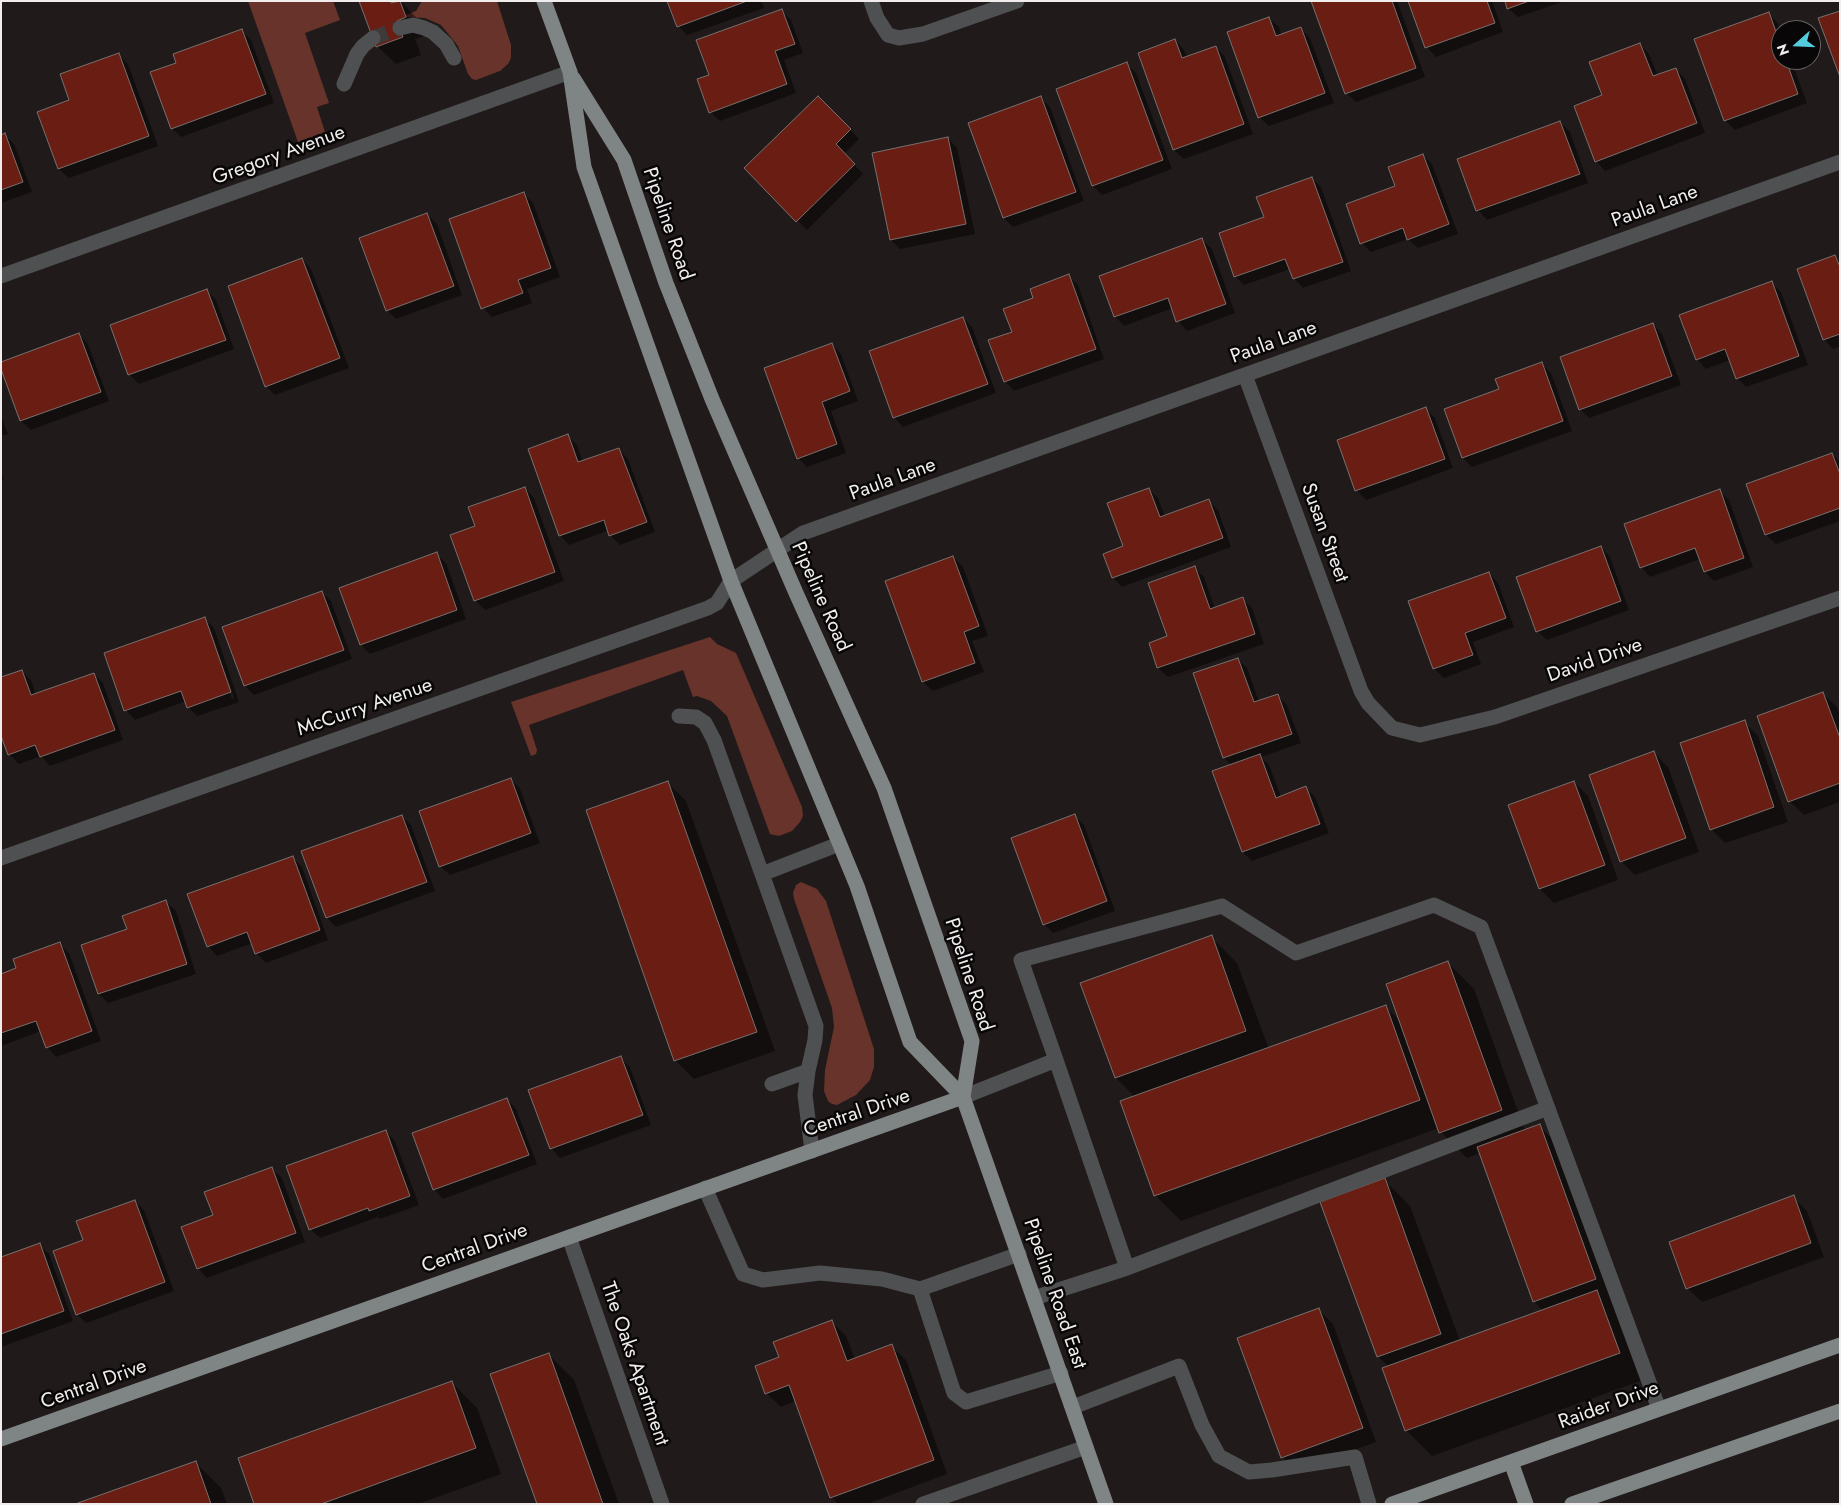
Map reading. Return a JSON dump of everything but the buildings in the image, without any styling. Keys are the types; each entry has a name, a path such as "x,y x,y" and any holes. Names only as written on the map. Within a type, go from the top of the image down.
{"main road":[{"name":"Pipeline Road","path":"544,1 570,72 624,160 666,283 712,399 777,550 884,788 972,1041 963,1097"},
{"name":"Pipeline Road","path":"570,72 584,167 731,581 857,886 910,1042 963,1097"},
{"name":"Central Drive","path":"1,1439 963,1097"},
{"name":"Pipeline Road East","path":"963,1097 1106,1504"},
{"name":"Raider Drive","path":"1392,1504 1840,1345"},
{"path":"1572,1504 1840,1411"},
{"path":"1511,1462 1526,1504"}],"street":[{"path":"871,1 877,18 888,35 899,38 923,34 1017,1"},
{"path":"400,28 413,25 434,32 446,44 454,58"},
{"path":"344,84 357,54 373,38"},
{"name":"Gregory Avenue","path":"1,276 570,72"},
{"name":"Paula Lane","path":"731,581 803,533 1840,162"},
{"name":"Susan Street","path":"1245,375 1358,681 1368,703"},
{"name":"McCurry Avenue","path":"1,858 708,608 717,603 731,581"},
{"name":"David Drive","path":"1368,703 1392,728 1420,735 1495,717 1840,598"},
{"path":"679,716 696,717 705,723 714,740 814,1018 816,1026 815,1040 808,1072 805,1107 812,1151"},
{"path":"762,874 839,844"},
{"path":"1127,1268 1021,960 1222,906 1296,954 1434,905 1481,927 1659,1409"},
{"path":"963,1097 1056,1060"},
{"path":"772,1084 808,1072"},
{"path":"1034,1298 1127,1268 1548,1108"},
{"path":"705,1188 743,1274 763,1280 820,1273 882,1279 920,1289 1019,1254"},
{"name":"The Oaks Apartment","path":"569,1237 662,1504"},
{"path":"920,1289 954,1393 966,1402 1061,1373"},
{"path":"1073,1407 1179,1366 1202,1424 1220,1456 1249,1472 1355,1457 1369,1504"},
{"path":"923,1504 1086,1447"}],"shaded area":[{"path":"248,1 333,1 340,20 305,33 329,103 317,107 325,132 298,142"},
{"path":"422,1 497,1 511,45 511,58 508,64 500,71 476,80 472,79 468,74 458,46 441,25 425,18 406,17 406,15 416,11"},
{"path":"710,637 717,644 736,653 802,807 803,816 792,831 779,836 770,834 727,716 711,701 697,696 693,697 683,670 529,725 537,750 536,754 531,756 511,702"},
{"path":"801,882 817,889 826,901 874,1049 874,1067 870,1080 856,1095 837,1105 828,1101 824,1091 825,1070 834,1027 832,1008 794,899 793,893 796,885"}],"tunnel":[{"path":"373,38 400,28"}]}
